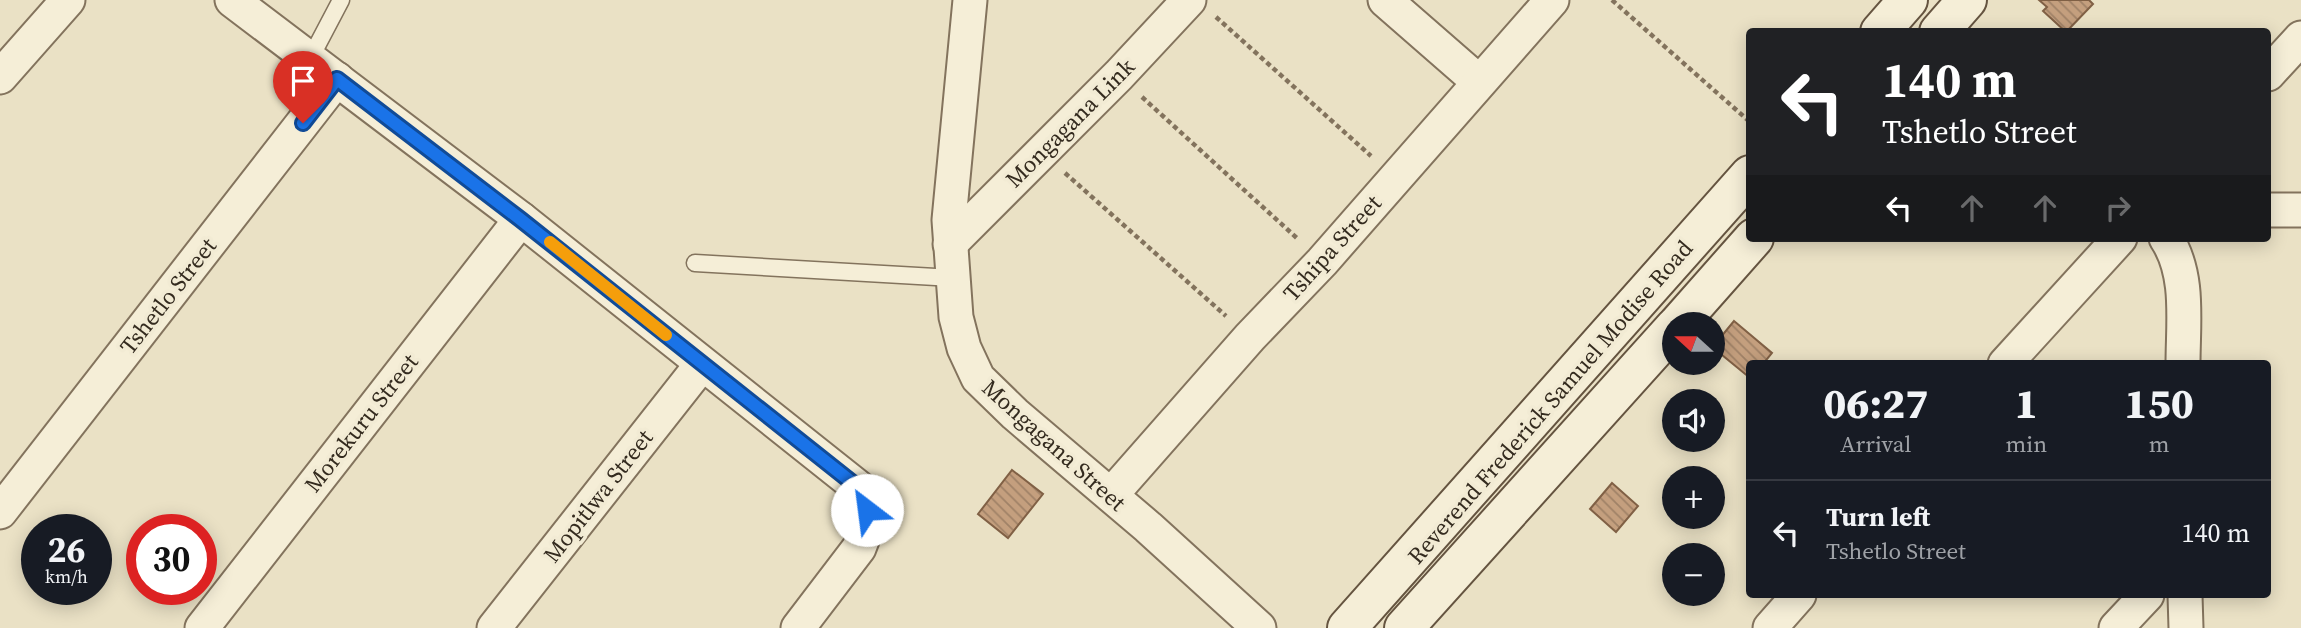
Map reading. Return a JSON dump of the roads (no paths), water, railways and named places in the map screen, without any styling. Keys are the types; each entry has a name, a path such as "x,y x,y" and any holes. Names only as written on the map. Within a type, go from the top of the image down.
{"main road":[{"path":"1884,28 1908,0"},
{"path":"1942,28 1967,0"},
{"name":"Reverend Frederick Samuel Modise Road","path":"1348,628 1746,180"},
{"name":"Reverend Frederick Samuel Modise Road","path":"1688,312 1750,242"},
{"name":"Reverend Frederick Samuel Modise Road","path":"1404,628 1662,341"}],"street":[{"path":"0,77 68,0"},
{"path":"232,0 520,219 859,488 867,510 864,536 859,548 798,628"},
{"name":"Mongagana Street","path":"970,0 950,207 956,317 964,348 978,378 1015,414 1111,495 1259,628"},
{"path":"1385,0 1479,82"},
{"name":"Tshipa Street","path":"1111,495 1250,337 1322,262 1552,0"},
{"name":"Mongagana Link","path":"950,244 1040,151 1198,4"},
{"path":"2271,72 2301,38"},
{"name":"Tshetlo Street","path":"0,512 337,79"},
{"path":"2271,209 2301,210"},
{"name":"Morekuru Street","path":"202,628 520,219"},
{"path":"2009,360 2116,242"},
{"path":"2169,242 2176,253 2180,269 2183,360"},
{"name":"Mopitlwa Street","path":"494,628 702,364"},
{"path":"1770,628 1797,598"},
{"path":"2116,628 2144,598"},
{"path":"2185,598 2186,628"}],"lane":[{"path":"310,59 341,0"},
{"path":"695,263 953,278"}]}
